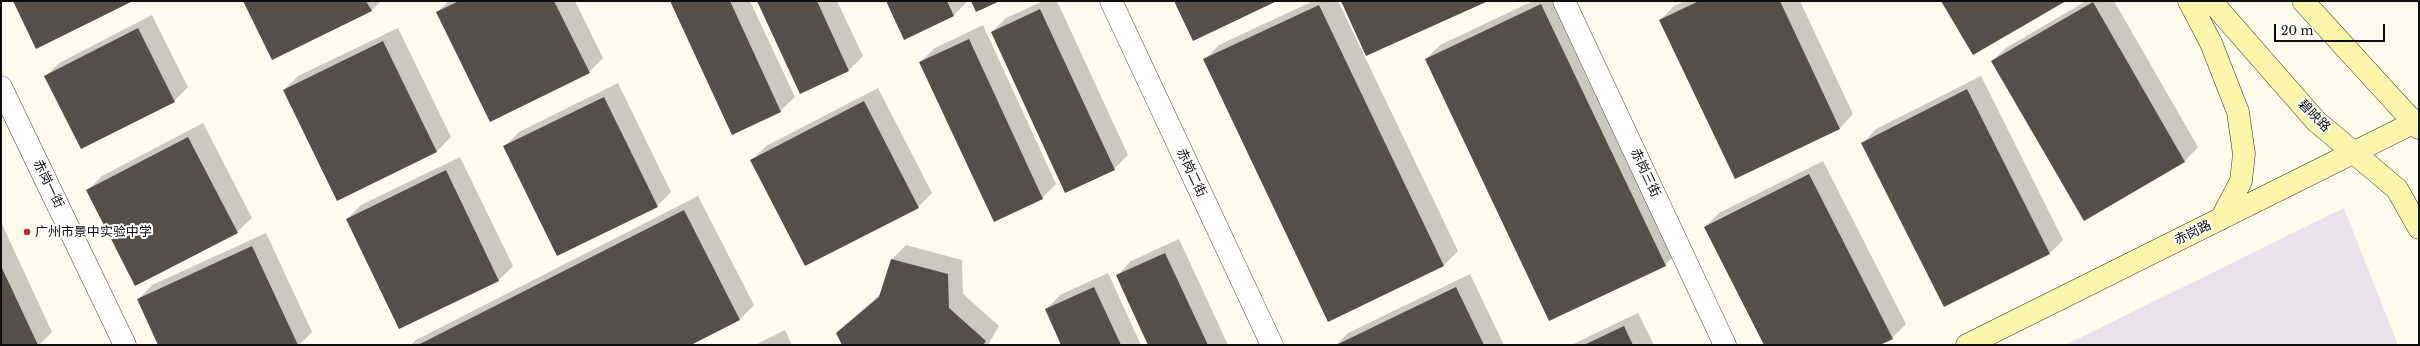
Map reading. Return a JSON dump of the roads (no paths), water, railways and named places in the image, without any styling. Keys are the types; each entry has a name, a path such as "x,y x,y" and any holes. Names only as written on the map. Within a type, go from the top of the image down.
{"main road":[{"path":"2190,1 2211,42 2238,112 2244,154 2241,181 2221,219"},
{"name":"碧映路","path":"2211,1 2316,121 2397,189 2419,228"},
{"path":"2303,1 2417,123"},
{"name":"赤岗路","path":"1966,345 2417,123"}],"street":[{"name":"赤岗二街","path":"1111,1 1272,345"},
{"name":"赤岗三街","path":"1564,1 1725,345"},
{"name":"赤岗一街","path":"1,87 125,345"}],"place":[{"name":"广州市景中实验中学","path":"27,232"}]}
